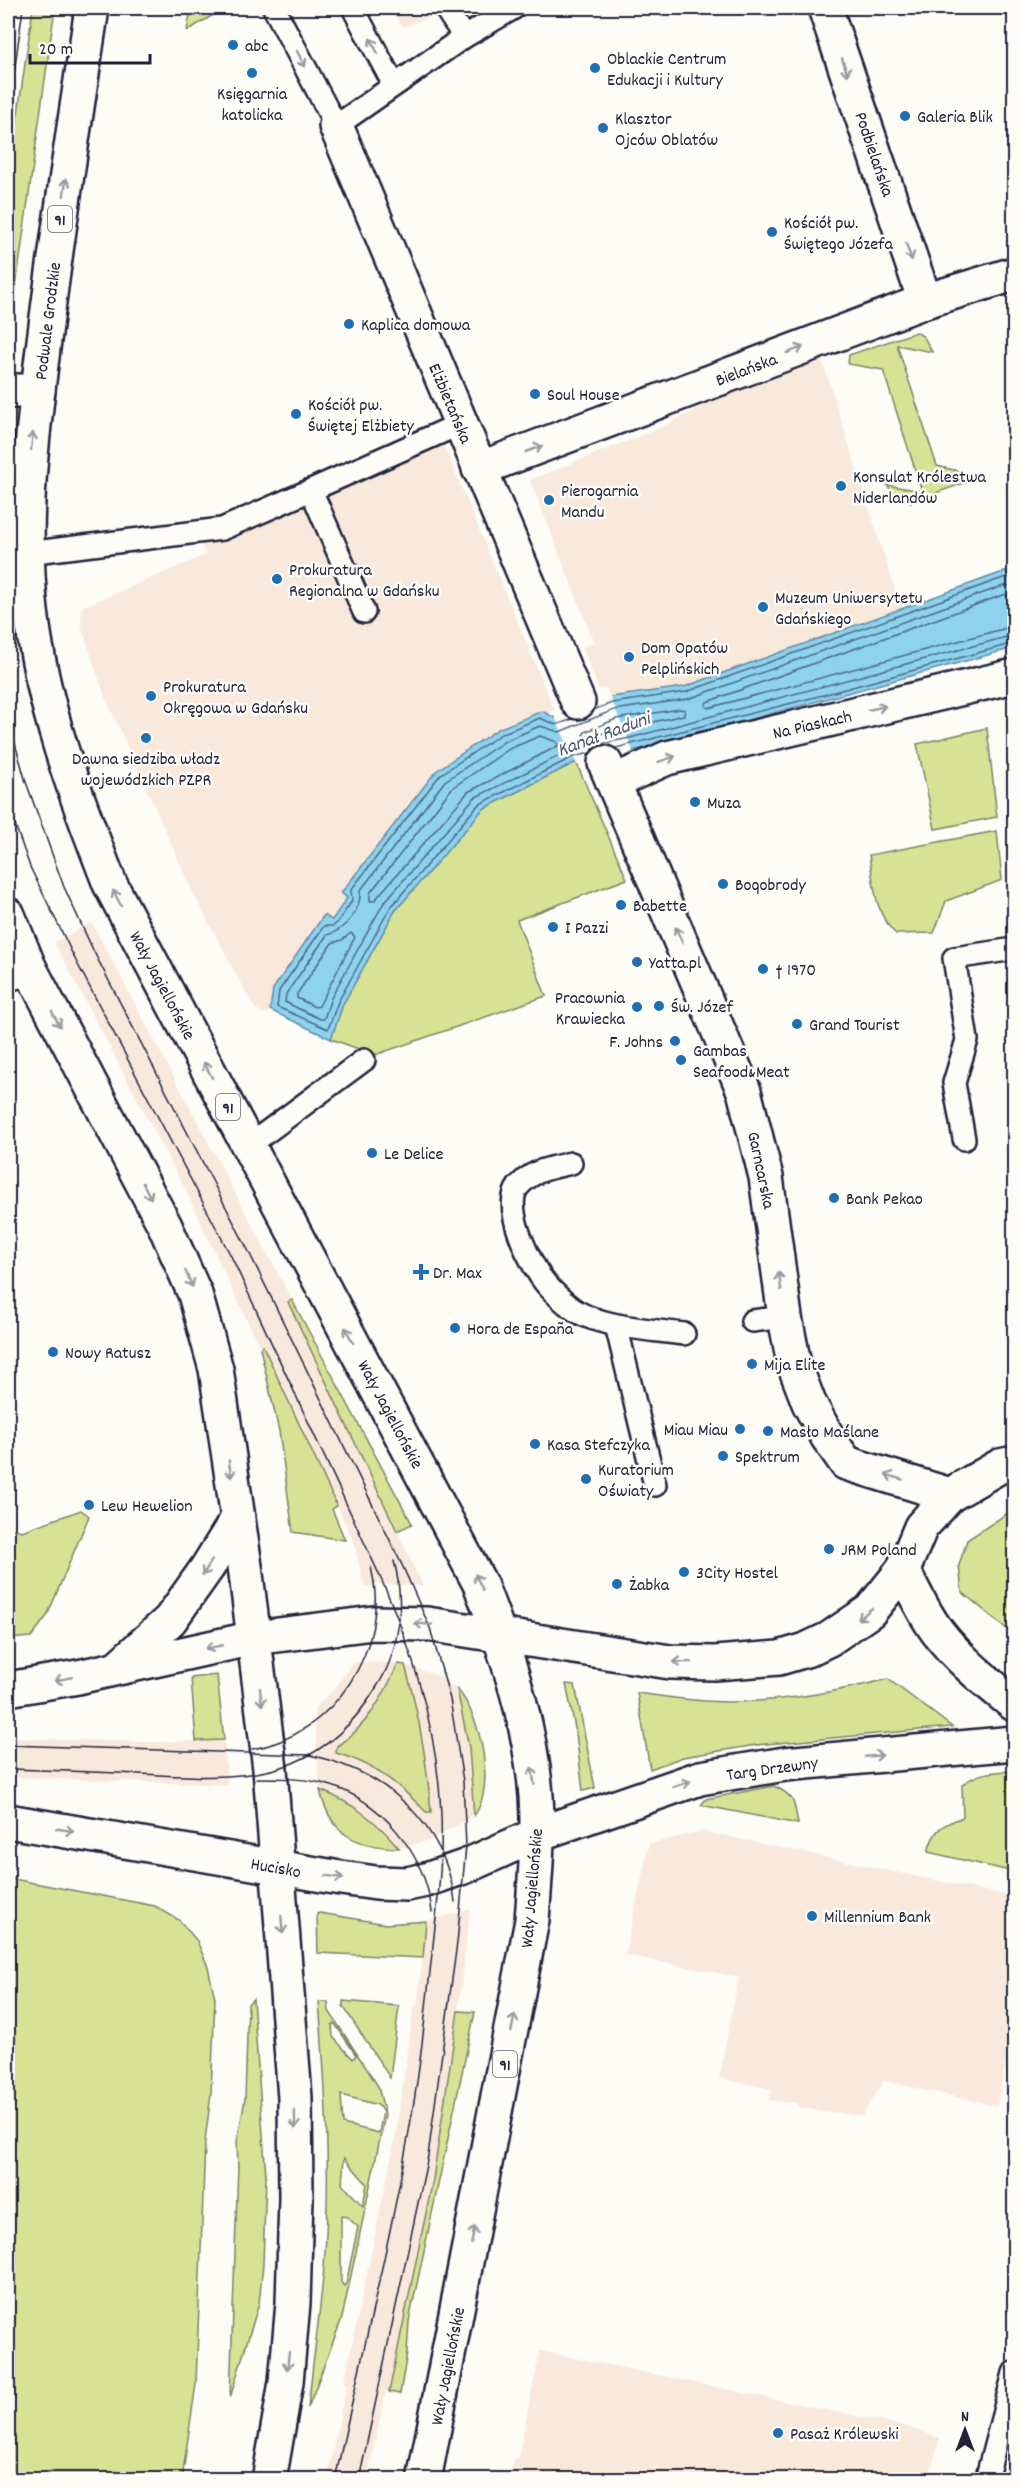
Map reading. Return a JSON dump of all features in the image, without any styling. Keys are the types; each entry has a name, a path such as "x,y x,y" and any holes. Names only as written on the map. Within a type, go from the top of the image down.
{"main road":[{"name":"Podwale Grodzkie","path":"23,391 52,276 92,8"},
{"name":"Podbielańska","path":"825,8 925,301"},
{"name":"Elżbietańska","path":"336,126 578,702"},
{"name":"Bielańska","path":"479,469 925,301 1014,274"},
{"name":"Wały Jagiellońskie","path":"23,391 27,553 31,611 44,686 76,799 110,884 480,1584 501,1636 529,1746 536,1794 538,1834 532,1920 424,2480"},
{"name":"Na Piaskach","path":"609,772 1014,676"},
{"name":"Garncarska","path":"609,772 744,1091 766,1177 785,1317 794,1364 809,1403 827,1436 846,1463 950,1495"},
{"path":"8,915 18,971 165,1226 195,1294 216,1369 238,1518 270,1769 295,2098 295,2220 289,2360 269,2480"},
{"path":"8,1689 254,1638 373,1623 427,1624 670,1662 715,1663 779,1658 806,1650 848,1628 870,1611 903,1570 921,1527 950,1495 1000,1466 1014,1463"},
{"path":"118,1667 170,1620 207,1568 238,1518"},
{"path":"903,1570 937,1631 978,1675 1014,1704"},
{"name":"Targ Drzewny","path":"538,1834 700,1778 785,1764 1014,1743"},
{"name":"Hucisko","path":"8,1821 376,1883 406,1884 449,1873 538,1834"}],"lane":[{"name":"Elżbietańska","path":"274,8 336,126"},
{"path":"352,8 394,85"},
{"path":"446,8 464,37"},
{"path":"336,126 464,37 514,8"},
{"path":"27,553 222,529 460,424"},
{"path":"311,490 364,612"},
{"path":"964,1139 954,1083 967,1040 954,958 1014,949"},
{"path":"248,1146 364,1060"},
{"path":"571,1163 534,1172 517,1189 513,1211 524,1246 546,1284 574,1310 616,1325 684,1334"},
{"path":"752,1321 785,1317"},
{"path":"616,1325 655,1485"},
{"path":"986,2480 1014,2373"}],"shaded area":[{"path":"388,8 456,8 403,27"},
{"path":"822,360 901,609 683,687 610,697 606,688 599,690 582,647 594,642 530,480 665,426 728,392"},
{"path":"439,434 554,709 549,715 541,711 341,894 347,897 332,921 324,915 273,989 270,1010 266,1014 255,1009 195,897 104,694 81,625 82,607 206,555 197,533"},
{"path":"92,923 292,1300 288,1303 423,1586 378,1584 365,1587 353,1540 263,1347 260,1348 185,1189 54,942"},
{"path":"352,1663 398,1664 386,1690 369,1715 349,1739 338,1746 336,1753 353,1758 377,1770 398,1784 426,1811 431,1812 427,1769 405,1665 441,1677 457,1689 464,1716 473,1781 474,1816 430,1840 399,1848 385,1832 338,1797 320,1790 314,1708 336,1687"},
{"path":"8,1738 148,1742 224,1740 228,1785 8,1777"},
{"path":"702,1831 1014,1897 1014,2020 997,2106 884,2081 862,2116 800,2108 796,2103 769,2100 772,2089 719,2078 739,1977 625,1955 649,1844"},
{"path":"470,1910 454,2047 440,2138 389,2392 386,2391 367,2479 327,2480 347,2383 344,2382 395,2140 414,2007 417,2006 426,1921"},
{"path":"540,2351 904,2426 940,2438 928,2479 509,2479 514,2458 518,2459"}],"green space":[{"path":"33,8 55,8 12,315 8,328 8,183"},
{"path":"191,8 223,8 223,9 187,31"},
{"path":"916,332 924,337 932,352 897,345 937,466 971,474 967,482 911,502 895,496 887,485 922,491 883,370 848,364 849,355"},
{"path":"987,728 997,817 935,829 917,744"},
{"path":"576,762 627,879 517,920 546,996 375,1055 331,1039 343,1004 395,911 483,809"},
{"path":"997,831 1002,880 946,901 934,933 896,934 879,908 869,855"},
{"path":"292,1300 412,1524 397,1531 288,1302"},
{"path":"263,1346 337,1506 332,1509 345,1540 293,1532 279,1431 260,1348"},
{"path":"1014,1509 1014,1635 962,1592 959,1565 967,1540"},
{"path":"81,1510 89,1516 47,1616 31,1637 8,1639 8,1528 22,1531"},
{"path":"398,1664 405,1665 414,1701 425,1756 431,1812 426,1812 396,1784 374,1769 336,1753 337,1746 357,1730 373,1710"},
{"path":"217,1675 224,1740 196,1741 191,1678"},
{"path":"888,1679 952,1727 756,1745 683,1757 650,1769 637,1693 706,1701 749,1702 809,1695"},
{"path":"566,1684 575,1685 595,1788 583,1791 576,1733"},
{"path":"457,1689 473,1715 483,1751 484,1787 481,1803 474,1816 469,1748"},
{"path":"1009,1771 1014,1773 1014,1872 928,1852 939,1829 963,1817 962,1785 978,1776"},
{"path":"774,1786 790,1796 796,1810 798,1824 701,1805 706,1799"},
{"path":"320,1790 364,1814 399,1848 370,1845 347,1836 331,1818"},
{"path":"8,1878 155,1906 179,1920 197,1941 208,1967 215,1998 211,2094 205,2141 196,2384 182,2479 8,2479"},
{"path":"317,1914 386,1924 426,1921 423,1958 318,1953"},
{"path":"253,1999 266,2176 263,2264 259,2303 230,2398 237,2142 245,2099 248,2004"},
{"path":"343,2001 399,2006 390,2078 343,2006"},
{"path":"319,2002 328,2002 329,2011 378,2086 385,2115 342,2318 308,2408 322,2285 327,2200 326,2101","holes":["335,2024 356,2055 353,2059 333,2037 332,2025","341,2095 378,2105 383,2112 379,2133 343,2124","344,2158 367,2184 363,2206 342,2184","341,2216 347,2217 358,2227 346,2284 344,2286 341,2282"]},
{"path":"458,2011 475,2012 409,2321 407,2353 400,2394 389,2392 433,2179"}],"water":[{"name":"Kanał Raduni","path":"1006,571 1007,573 1014,571 1014,648 633,751 576,762 483,809 395,911 343,1004 331,1039 270,1010 273,989 324,915 332,920 347,898 341,893 436,771 498,729 542,711 557,719 610,697 684,687"}],"pier":[{"path":"609,694 633,751 619,757 577,765 554,715 557,716"}],"tram line":[{"path":"8,117 23,8"},
{"path":"8,719 26,782 64,887 94,952 247,1248 403,1567 430,1628 450,1699 463,1781 466,1846 457,1943 428,2156 359,2480"},
{"path":"8,805 30,867 76,961 231,1256 378,1572 400,1623 418,1676 431,1730 441,1811 441,1859 420,2057 409,2132 390,2232 335,2480"},
{"path":"8,1769 217,1776 275,1769 306,1757 341,1732 360,1712 384,1674 398,1627 399,1594 394,1561"},
{"path":"252,1749 281,1741 308,1726 331,1707 350,1683 364,1656 373,1627 375,1597 371,1567"},
{"path":"8,1745 309,1755 337,1763 362,1773 386,1787 407,1804 439,1848 449,1873 455,1902"},
{"path":"256,1778 297,1779 321,1783 343,1790 381,1814 410,1849 428,1890 432,1912"}],"place":[{"name":"abc","path":"233,45"},
{"name":"Oblackie Centrum Edukacji i Kultury","path":"595,68"},
{"name":"Księgarnia katolicka","path":"252,73"},
{"name":"Galeria Blik","path":"905,116"},
{"name":"Klasztor Ojców Oblatów","path":"603,128"},
{"name":"Kościół pw. Świętego Józefa","path":"772,232"},
{"name":"Kaplica domowa","path":"349,324"},
{"name":"Soul House","path":"535,394"},
{"name":"Kościół pw. Świętej Elżbiety","path":"296,414"},
{"name":"Konsulat Królestwa Niderlandów","path":"841,486"},
{"name":"Pierogarnia Mandu","path":"549,500"},
{"name":"Prokuratura Regionalna w Gdańsku","path":"277,579"},
{"name":"Muzeum Uniwersytetu Gdańskiego","path":"763,607"},
{"name":"Dom Opatów Pelplińskich","path":"629,657"},
{"name":"Prokuratura Okręgowa w Gdańsku","path":"151,696"},
{"name":"Dawna siedziba władz wojewódzkich PZPR","path":"146,738"},
{"name":"Muza","path":"695,802"},
{"name":"Boqobrody","path":"723,884"},
{"name":"Babette","path":"621,905"},
{"name":"I Pazzi","path":"553,927"},
{"name":"Yatta.pl","path":"637,962"},
{"name":"† 1970","path":"763,969"},
{"name":"Św. Józef","path":"659,1006"},
{"name":"Pracownia Krawiecka","path":"637,1007"},
{"name":"Grand Tourist","path":"797,1024"},
{"name":"F. Johns","path":"675,1041"},
{"name":"Gambas Seafood&Meat","path":"681,1060"},
{"name":"Le Delice","path":"372,1153"},
{"name":"Bank Pekao","path":"834,1198"},
{"name":"Dr. Max","path":"421,1272"},
{"name":"Hora de España","path":"455,1328"},
{"name":"Nowy Ratusz","path":"53,1352"},
{"name":"Mija Elite","path":"752,1364"},
{"name":"Miau Miau","path":"740,1429"},
{"name":"Masło Maślane","path":"768,1431"},
{"name":"Kasa Stefczyka","path":"535,1444"},
{"name":"Spektrum","path":"723,1456"},
{"name":"Kuratorium Oświaty","path":"586,1479"},
{"name":"Lew Hewelion","path":"89,1505"},
{"name":"JRM Poland","path":"829,1549"},
{"name":"3City Hostel","path":"684,1572"},
{"name":"Żabka","path":"617,1584"},
{"name":"Millennium Bank","path":"812,1916"},
{"name":"Pasaż Królewski","path":"778,2433"}]}
